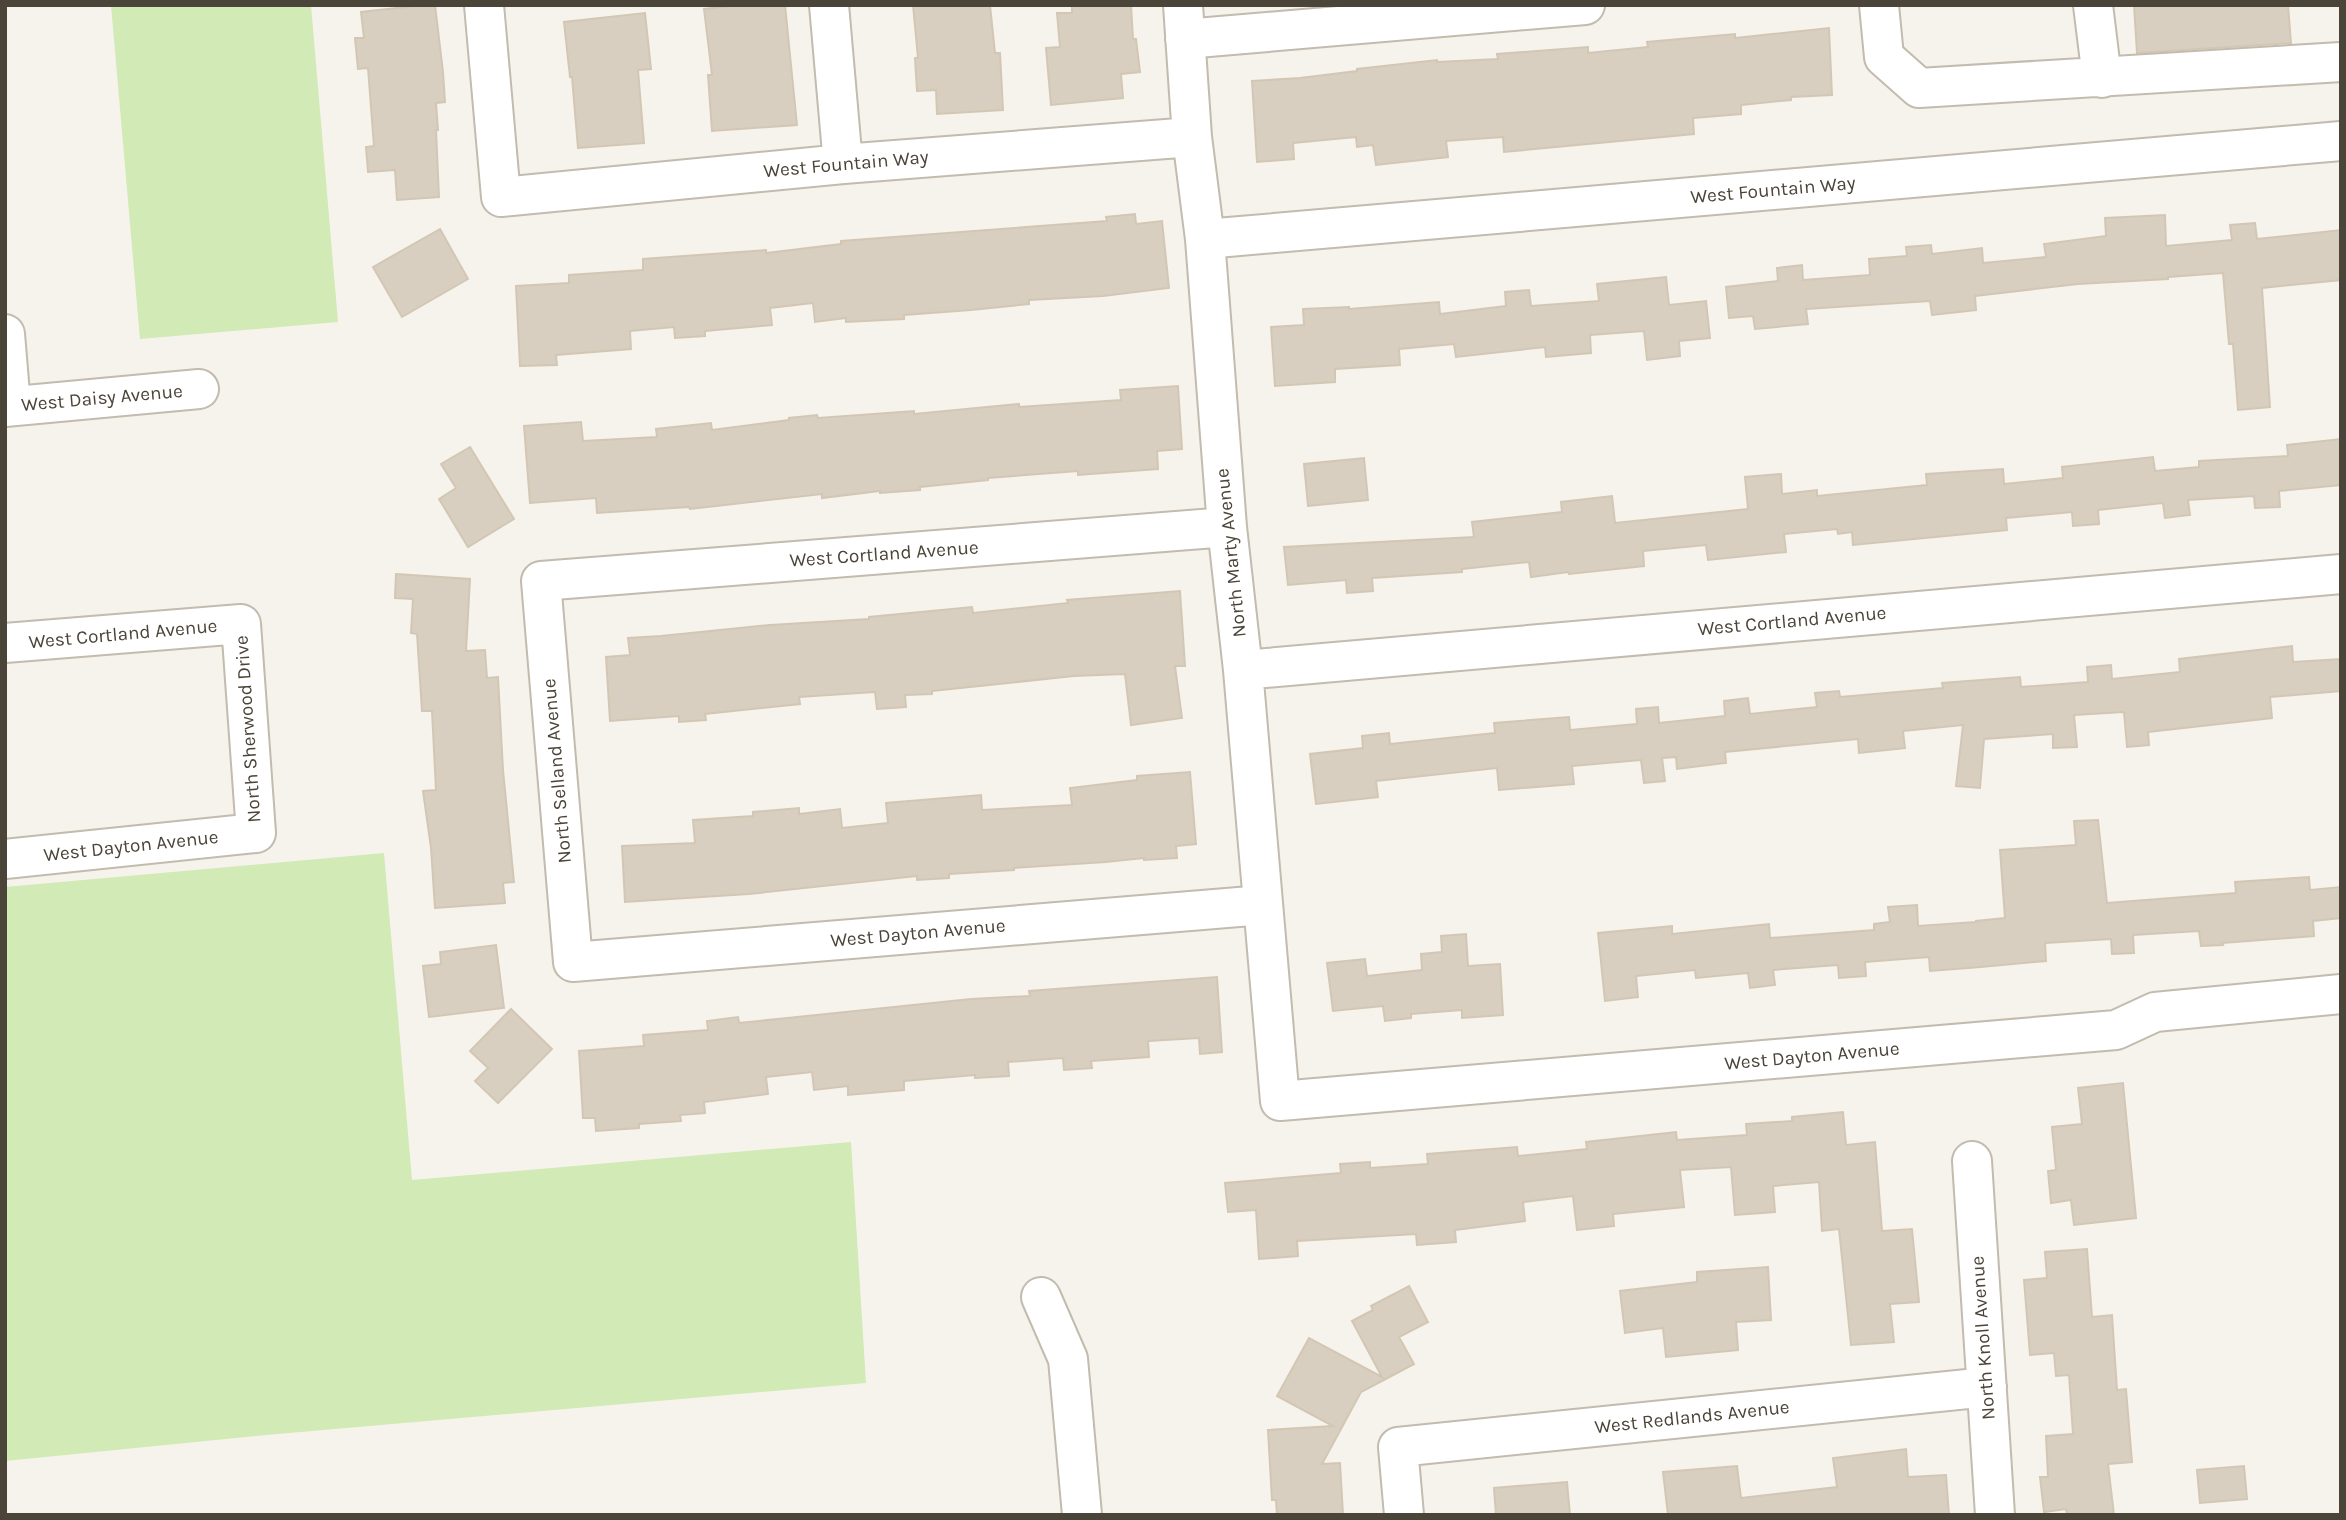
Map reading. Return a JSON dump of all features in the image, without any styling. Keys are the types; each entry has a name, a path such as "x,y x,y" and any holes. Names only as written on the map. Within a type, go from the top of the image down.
{"street":[{"name":"West Fountain Way","path":"484,5 500,197 843,164 1192,136"},
{"path":"829,5 843,164"},
{"path":"1184,22 1585,5"},
{"path":"1879,5 1884,57 1919,88 2341,62"},
{"path":"2093,5 2102,78"},
{"name":"North Marty Avenue","path":"1184,22 1192,136 1205,239 1227,527 1243,670 1280,1101"},
{"name":"West Fountain Way","path":"1205,239 2341,141"},
{"path":"5,334 8,407"},
{"name":"West Daisy Avenue","path":"8,407 199,388"},
{"name":"West Cortland Avenue","path":"541,580 1227,527"},
{"name":"West Cortland Avenue","path":"1243,670 2341,574"},
{"name":"North Selland Avenue","path":"541,580 573,962"},
{"name":"West Cortland Avenue","path":"5,643 241,624"},
{"name":"North Sherwood Drive","path":"241,624 256,833"},
{"name":"West Dayton Avenue","path":"5,859 256,833"},
{"name":"West Dayton Avenue","path":"573,962 1263,905"},
{"name":"West Dayton Avenue","path":"1280,1101 2116,1030 2155,1012 2341,994"},
{"name":"North Knoll Avenue","path":"1972,1161 1995,1515"},
{"path":"1041,1297 1068,1360 1082,1515"},
{"name":"West Redlands Avenue","path":"1404,1515 1398,1447 1987,1387"}],"green space":[{"path":"111,5 311,5 338,322 140,339"},
{"path":"384,853 412,1180 851,1142 866,1383 266,1435 5,1461 5,887"}],"building":[{"path":"435,5 443,72 445,102 436,103 439,197 397,200 395,170 368,172 366,147 374,146 368,68 358,69 355,38 364,38 361,12"},
{"path":"740,5 785,5 797,125 712,131 708,75 712,75 704,9"},
{"path":"913,5 990,5 995,53 1000,53 1003,110 937,114 936,90 917,91 915,58 918,58"},
{"path":"1072,5 1131,5 1133,39 1136,39 1140,72 1121,74 1123,98 1051,105 1046,48 1060,47 1057,13 1072,13"},
{"path":"2134,5 2288,5 2291,43 2137,53"},
{"path":"645,13 651,69 638,70 644,143 578,148 564,22"},
{"path":"1829,28 1832,95 1791,97 1791,100 1741,105 1741,114 1693,118 1694,134 1504,152 1503,137 1446,141 1448,157 1376,165 1373,145 1357,147 1356,137 1293,143 1294,159 1257,162 1252,81 1300,78 1437,60 1498,59 1497,54 1588,47 1588,53 1648,47 1647,42 1735,34 1735,38"},
{"path":"1135,214 1136,224 1162,221 1169,288 1103,296 1029,300 1029,304 904,315 904,319 846,322 846,318 815,322 813,303 770,308 772,325 705,331 705,336 675,338 674,327 630,331 631,349 556,355 557,365 520,366 516,286 569,283 569,275 643,270 643,259 766,250 766,253 841,244 841,241 1107,221 1106,217"},
{"path":"2165,215 2166,246 2232,240 2230,225 2255,223 2257,239 2341,230 2341,280 2262,288 2270,407 2238,410 2233,344 2229,344 2223,273 2078,284 1975,296 1976,310 1932,315 1930,301 1806,309 1808,324 1755,329 1753,316 1729,318 1726,287 1778,281 1777,268 1802,265 1803,280 1870,275 1869,259 1907,256 1906,247 1931,245 1932,254 1982,248 1983,263 2046,257 2044,244 2106,236 2105,218"},
{"path":"440,229 468,279 402,317 373,267"},
{"path":"1666,277 1669,305 1706,301 1710,338 1679,341 1680,356 1647,360 1644,331 1590,335 1591,353 1546,357 1545,347 1456,357 1454,344 1399,349 1400,365 1335,369 1335,382 1275,386 1271,327 1304,325 1303,309 1349,309 1439,302 1440,314 1506,306 1505,292 1529,290 1531,306 1599,301 1597,284"},
{"path":"1178,386 1182,449 1157,451 1158,469 1078,475 1078,471 988,478 920,487 920,490 880,491 822,498 822,494 690,509 597,513 596,498 530,503 524,426 581,422 583,441 657,437 656,429 711,423 712,430 817,415 818,418 914,411 914,414 1019,404 1019,407 1121,400 1120,390"},
{"path":"2341,439 2341,485 2279,491 2280,507 2255,508 2254,496 2188,500 2190,515 2165,518 2163,503 2098,510 2099,524 2073,526 2072,512 2006,518 2007,530 1853,545 1852,532 1838,534 1837,529 1784,534 1786,552 1708,560 1706,545 1643,551 1644,566 1569,574 1531,577 1529,562 1462,569 1462,572 1372,578 1373,591 1347,593 1346,580 1288,585 1284,547 1474,537 1472,522 1562,512 1561,502 1612,496 1615,523 1748,509 1745,477 1781,474 1782,494 1817,490 1817,496 1927,485 1926,474 2003,469 2004,484 2063,478 2062,467 2153,457 2155,471 2199,467 2199,461 2288,456 2287,445"},
{"path":"470,447 514,519 468,547 439,499 456,488 441,464"},
{"path":"1364,458 1368,500 1308,506 1304,464"},
{"path":"396,574 470,579 466,651 485,650 487,678 498,677 503,770 514,882 503,883 505,903 435,908 431,848 423,791 436,790 432,711 422,711 417,634 411,633 413,599 395,598"},
{"path":"1180,591 1185,666 1175,666 1182,718 1131,725 1125,674 1074,676 905,695 906,707 877,709 875,692 799,697 800,704 705,714 706,720 679,722 679,716 610,721 606,657 630,655 628,638 869,619 972,607 973,613 1068,603 1067,600"},
{"path":"2292,646 2293,662 2341,659 2341,691 2270,697 2272,718 2148,732 2149,745 2127,747 2124,712 2074,715 2077,747 2053,748 2053,734 1984,739 1980,788 1956,786 1963,725 1903,731 1905,748 1859,753 1858,739 1725,752 1726,763 1677,769 1676,757 1662,758 1665,781 1644,783 1641,760 1572,766 1574,784 1499,790 1497,768 1376,781 1378,797 1316,804 1310,754 1363,748 1362,736 1389,733 1390,744 1495,733 1494,723 1569,717 1570,730 1637,724 1636,709 1658,707 1659,723 1725,716 1724,701 1748,698 1750,714 1817,707 1815,693 1839,691 1840,697 1943,688 1942,683 2020,677 2021,687 2088,682 2087,667 2111,665 2112,679 2180,672 2179,659"},
{"path":"1190,772 1196,844 1176,846 1177,858 1014,868 949,874 949,878 917,880 917,876 749,894 625,902 622,846 695,843 693,820 753,816 753,812 799,808 799,814 840,809 842,828 888,823 886,803 981,795 982,810 1072,805 1070,788 1137,780 1137,776"},
{"path":"2098,820 2107,903 2236,893 2235,882 2309,877 2310,890 2341,887 2341,918 2313,921 2314,936 2222,943 2223,945 2201,946 2199,931 2133,935 2134,953 2112,954 2111,939 2045,943 2046,961 1981,967 1930,971 1929,957 1865,962 1866,976 1839,978 1838,965 1773,970 1775,985 1750,988 1748,973 1696,978 1695,970 1636,976 1638,997 1605,1001 1598,933 1672,926 1672,934 1769,924 1770,938 1874,930 1874,924 1890,922 1888,907 1917,905 1918,926 2005,918 2000,850 2076,845 2074,821"},
{"path":"1466,934 1468,966 1500,964 1503,1015 1462,1018 1462,1010 1411,1014 1411,1018 1385,1021 1383,1006 1333,1011 1327,963 1365,959 1367,976 1422,970 1421,954 1442,952 1441,936"},
{"path":"496,945 504,1008 429,1017 423,966 441,964 440,952"},
{"path":"1217,977 1222,1052 1200,1054 1199,1038 1148,1041 1149,1057 1091,1061 1092,1068 1064,1070 1063,1058 1008,1062 1009,1076 975,1078 975,1075 904,1081 904,1090 848,1095 848,1086 814,1090 812,1072 766,1077 768,1094 704,1102 705,1113 680,1115 681,1121 596,1131 595,1118 583,1118 579,1051 644,1046 643,1035 708,1030 707,1021 738,1017 739,1023 971,999 1030,996 1029,991"},
{"path":"511,1009 552,1049 498,1103 475,1081 488,1068 470,1051"},
{"path":"2123,1083 2136,1218 2074,1225 2071,1200 2051,1203 2048,1171 2056,1170 2052,1127 2082,1124 2078,1088"},
{"path":"1843,1112 1846,1145 1875,1142 1882,1231 1912,1229 1919,1302 1890,1304 1894,1342 1851,1345 1839,1229 1822,1231 1819,1182 1773,1186 1775,1212 1735,1215 1731,1167 1680,1170 1684,1207 1613,1214 1614,1226 1577,1230 1573,1196 1523,1202 1525,1221 1455,1230 1456,1242 1417,1245 1416,1234 1297,1241 1298,1256 1259,1259 1256,1210 1228,1212 1225,1183 1341,1173 1340,1164 1370,1162 1370,1168 1428,1164 1427,1154 1517,1147 1518,1156 1587,1149 1586,1142 1676,1132 1677,1140 1747,1135 1746,1124 1792,1121 1792,1117"},
{"path":"2087,1249 2092,1317 2112,1315 2117,1390 2126,1389 2132,1462 2108,1464 2114,1515 2067,1515 2066,1509 2044,1512 2040,1477 2048,1477 2046,1436 2073,1434 2069,1375 2056,1376 2054,1353 2030,1355 2024,1280 2047,1278 2045,1252"},
{"path":"1768,1267 1771,1320 1736,1322 1738,1350 1666,1357 1663,1328 1625,1333 1620,1291 1697,1282 1697,1272"},
{"path":"1409,1286 1428,1322 1399,1337 1414,1364 1361,1392 1322,1464 1340,1463 1343,1515 1277,1515 1276,1500 1272,1500 1268,1430 1333,1426 1277,1396 1309,1338 1382,1377 1352,1321 1373,1310 1371,1306"},
{"path":"1906,1449 1908,1477 1946,1475 1949,1515 1668,1515 1663,1472 1737,1466 1741,1498 1837,1487 1833,1458"},
{"path":"2244,1466 2247,1499 2200,1503 2197,1470"},
{"path":"1567,1482 1570,1515 1496,1515 1494,1488"}]}
